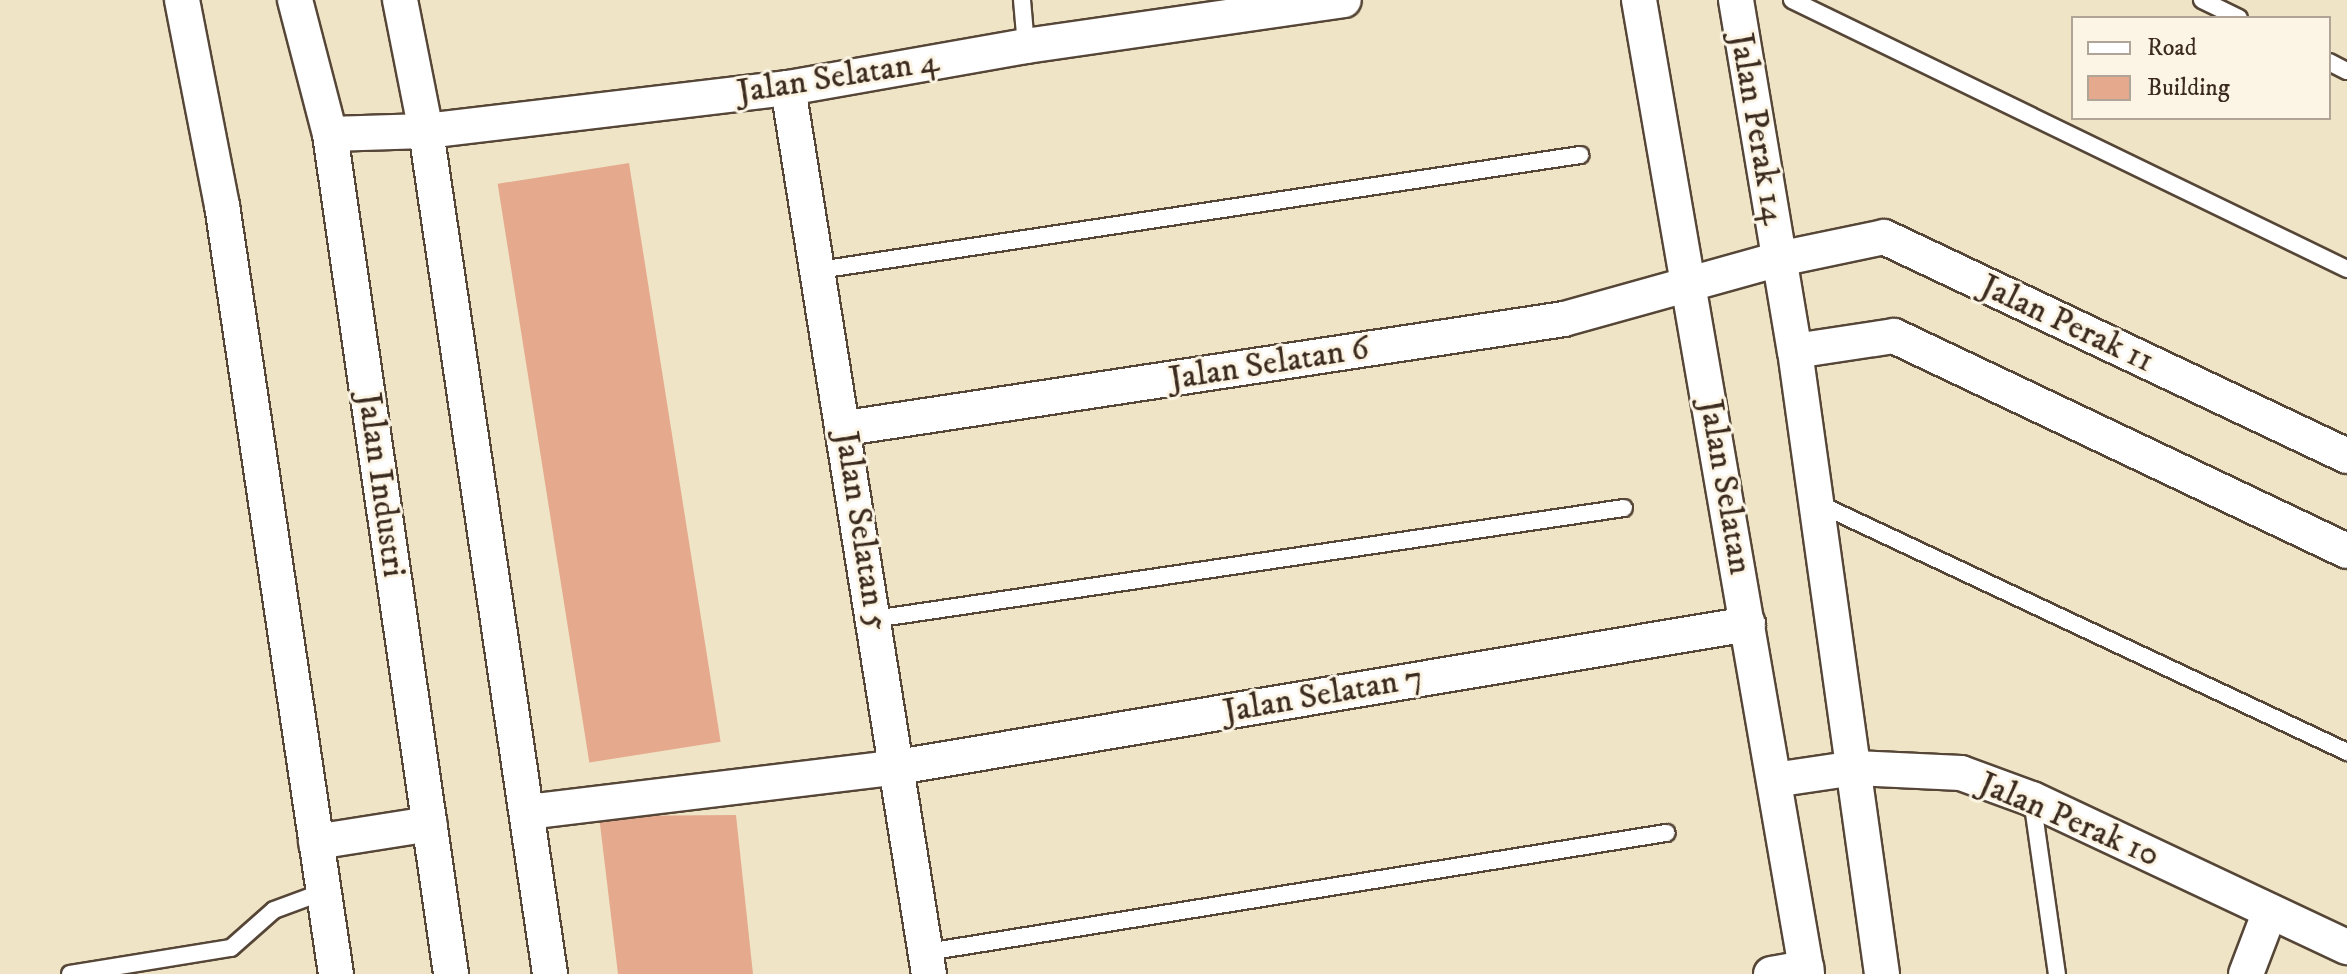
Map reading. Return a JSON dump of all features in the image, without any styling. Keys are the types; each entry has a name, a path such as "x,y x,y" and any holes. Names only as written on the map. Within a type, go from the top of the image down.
{"street":[{"path":"182,0 222,205 316,842 320,893 336,974"},
{"name":"Jalan Industri","path":"295,0 330,134 451,974"},
{"path":"400,0 426,131 550,974"},
{"name":"Jalan Selatan 4","path":"330,134 426,131 788,88 1026,46 1344,0"},
{"name":"Jalan Selatan","path":"1639,0 1806,971"},
{"name":"Jalan Perak 14","path":"1736,0 1795,351 1882,974"},
{"name":"Jalan Selatan 5","path":"788,88 846,428 928,963"},
{"name":"Jalan Perak 11","path":"1690,284 1779,259 1884,237 2347,456"},
{"name":"Jalan Selatan 6","path":"846,428 1564,319 1690,284"},
{"path":"1795,351 1894,336 2347,551"},
{"name":"Jalan Selatan 7","path":"527,812 898,767 1748,624"},
{"name":"Jalan Perak 10","path":"1774,780 1855,768 1961,773 2032,799 2347,947"},
{"path":"316,842 430,824"},
{"path":"2246,974 2270,911"},
{"path":"1771,974 1806,971"}],"lane":[{"path":"1022,0 1026,46"},
{"path":"1792,0 2347,269"},
{"path":"2202,0 2235,16"},
{"path":"819,270 1580,155"},
{"path":"1815,502 2347,752"},
{"path":"874,619 1624,508"},
{"path":"2032,799 2057,974"},
{"path":"928,963 1666,833"},
{"path":"70,974 231,948 274,910 320,893"}],"building":[{"path":"629,163 721,742 589,763 498,184"},
{"path":"736,815 753,974 618,974 599,816"}]}
